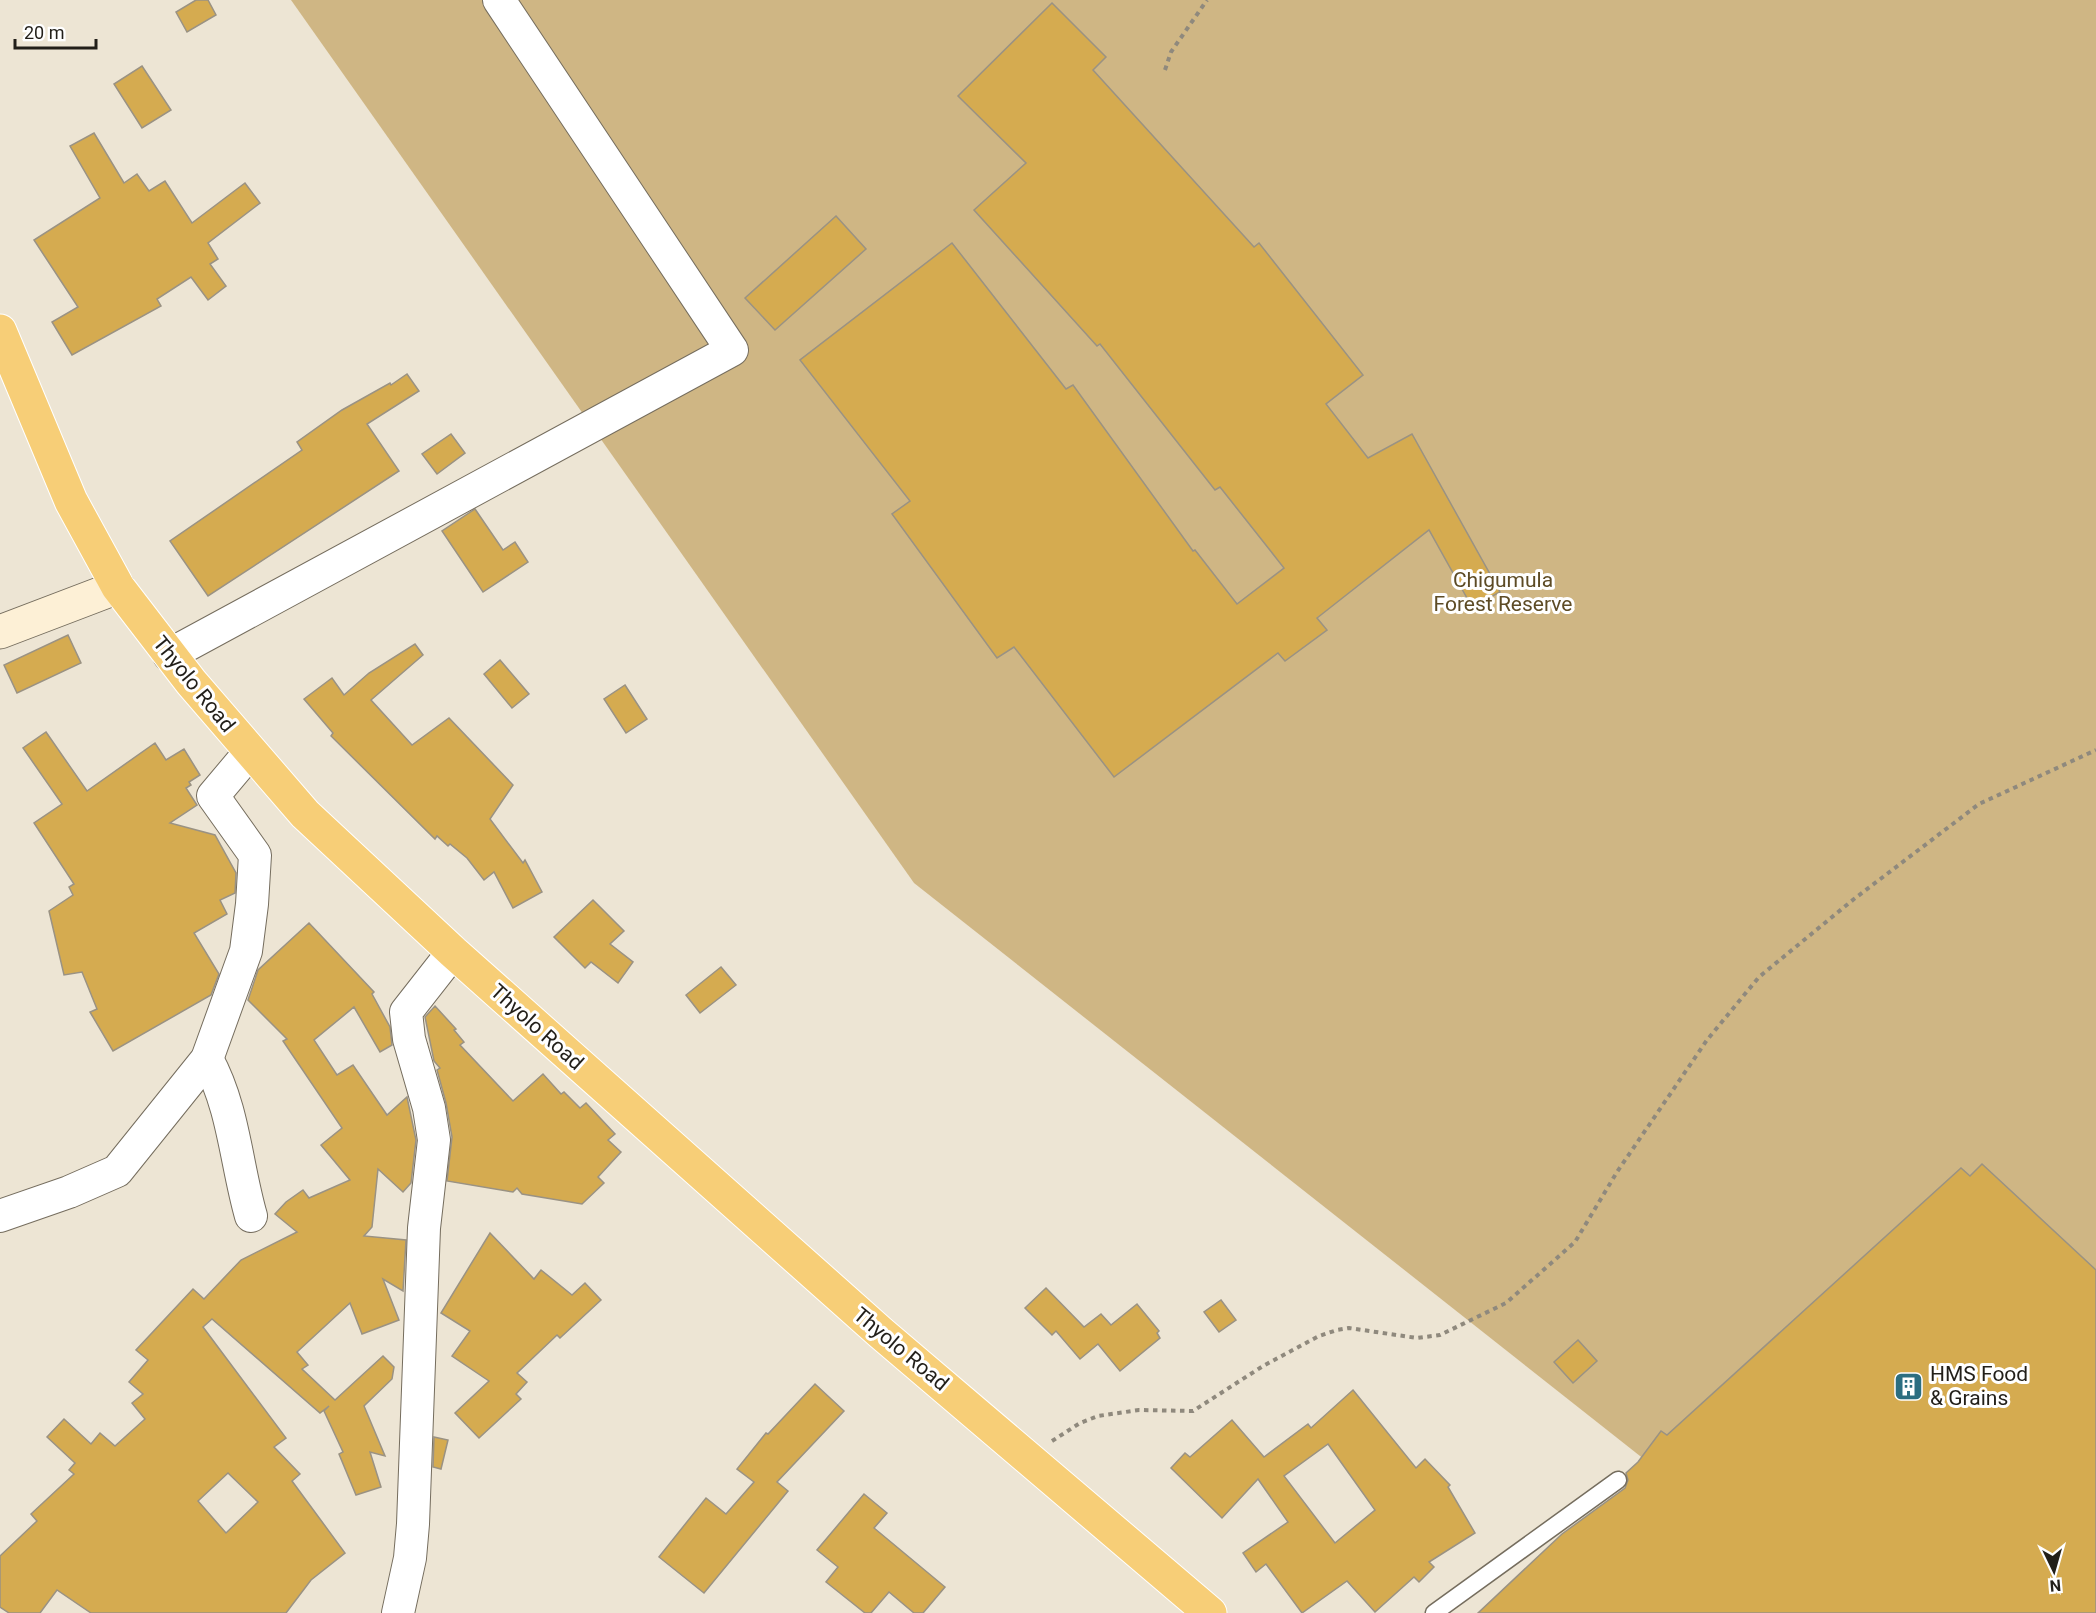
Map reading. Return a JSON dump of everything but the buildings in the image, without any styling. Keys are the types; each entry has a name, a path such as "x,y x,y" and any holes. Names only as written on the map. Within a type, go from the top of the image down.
{"highway":[{"name":"Thyolo Road","path":"0,331 71,501 118,587 169,655 305,814 453,952 881,1333 1210,1613"}],"street":[{"path":"169,655 732,350 499,0"},
{"path":"0,632 118,587"},
{"path":"0,1216 69,1192 117,1171 207,1059 246,951 255,855 213,796 250,752"},
{"path":"398,1613 410,1558 413,1524 424,1228 434,1140 429,1108 408,1038 406,1012 453,952"},
{"path":"207,1059 218,1080 231,1120 241,1181 251,1216"}],"lane":[{"path":"1434,1613 1618,1480"}],"path":[{"path":"1165,70 1171,52 1207,0"},
{"path":"1028,1456 1080,1423 1098,1416 1139,1410 1179,1412 1202,1407 1263,1366 1319,1336 1336,1330 1349,1328 1417,1338 1440,1335 1506,1303 1575,1242 1617,1172 1707,1040 1759,978 1854,898 1978,804 2096,750"}],"green space":[{"name":"Chigumula Forest Reserve","path":"291,0 2096,0 2096,1613 1839,1613 914,883"}],"place":[{"name":"HMS Food & Grains","path":"1909,1386"}]}
